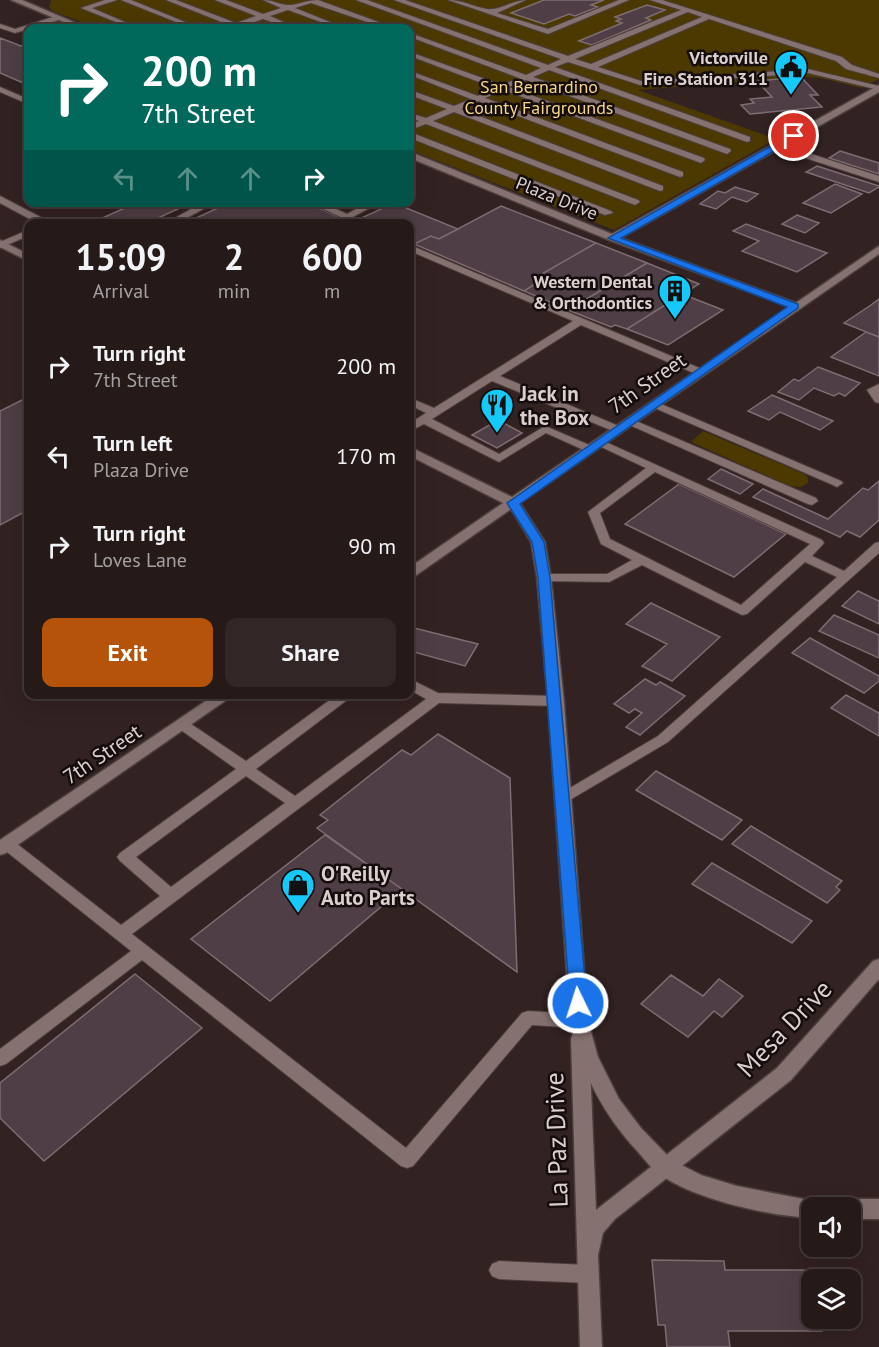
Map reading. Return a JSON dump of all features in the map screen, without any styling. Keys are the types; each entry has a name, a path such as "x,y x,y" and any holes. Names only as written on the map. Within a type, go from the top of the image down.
{"main road":[{"path":"15,0 29,3 56,18 73,24"},
{"path":"613,238 879,88"},
{"name":"Plaza Drive","path":"414,157 613,238 795,306"},
{"path":"1,244 24,256"},
{"name":"7th Street","path":"414,570 879,249"},
{"path":"414,453 513,503"},
{"name":"La Paz Drive","path":"513,503 538,542 544,578 556,701 579,1021 591,1347"},
{"name":"7th Street","path":"4,847 221,699"},
{"name":"Mesa Drive","path":"666,1167 784,1074 879,966"},
{"name":"La Paz Drive","path":"579,1021 591,1069 614,1109 634,1136 666,1167 608,1212 594,1228 587,1266"},
{"path":"666,1167 724,1191 765,1202 801,1207"},
{"path":"861,1209 879,1209"}],"lane":[{"path":"113,0 85,8 126,24"},
{"path":"125,0 186,24"},
{"path":"170,0 233,24"},
{"path":"219,0 284,24"},
{"path":"267,0 331,24"},
{"path":"247,24 312,0 380,24"},
{"path":"360,0 747,139"},
{"path":"398,0 640,83 808,71 833,75 879,88"},
{"path":"452,0 548,32 625,0"},
{"path":"489,14 522,0"},
{"path":"654,0 839,59 849,67 879,76"},
{"path":"414,126 688,10"},
{"path":"591,67 708,17"},
{"path":"38,24 56,18"},
{"path":"414,31 450,18"},
{"path":"0,26 15,32 24,29"},
{"path":"414,35 727,151"},
{"path":"414,55 701,160"},
{"path":"833,75 849,67"},
{"path":"414,74 681,174"},
{"path":"0,89 24,100"},
{"path":"414,94 660,188"},
{"path":"414,117 635,202"},
{"path":"414,137 608,213"},
{"path":"796,152 879,179"},
{"path":"0,199 38,219"},
{"path":"178,219 202,207"},
{"path":"324,207 350,219"},
{"path":"347,217 366,207"},
{"path":"1,244 24,235"},
{"path":"414,250 700,372"},
{"path":"414,425 580,321"},
{"path":"492,377 617,429"},
{"path":"879,387 872,390 879,400"},
{"path":"414,403 435,413"},
{"path":"654,404 837,483"},
{"path":"424,419 499,459 545,429 655,467 818,543 742,610 604,541 594,512 655,467"},
{"path":"629,421 812,501"},
{"path":"563,799 663,739 879,546"},
{"path":"804,556 845,576"},
{"path":"544,578 609,578 641,560"},
{"path":"414,686 436,698 556,701"},
{"path":"120,934 436,698"},
{"path":"171,896 125,857 341,699"},
{"path":"183,725 296,803"},
{"path":"4,847 142,951 407,1160 528,1018 579,1021"},
{"path":"0,1059 142,951"},
{"path":"499,1270 587,1266"}],"green space":[{"name":"San Bernardino County Fairgrounds","path":"51,0 879,0 879,79 861,88 821,78 803,77 638,90 776,139 614,230 414,152 414,24 87,24 52,11 49,7"},
{"path":"703,431 804,474 808,478 808,483 801,487 790,486 691,442"}],"building":[{"path":"544,0 604,0 591,5 598,7 575,16 569,14 544,24 511,13"},
{"path":"647,5 665,10 646,18 651,20 592,45 579,41 622,23 616,21 621,19 615,17"},
{"path":"0,38 24,45 24,83 0,73"},
{"name":"Victorville Fire Station 311","path":"801,77 818,95 810,95 822,107 750,114 741,105 754,103 750,99 772,97 757,81"},
{"path":"840,151 879,163 879,174 829,158"},
{"path":"817,166 879,187 869,193 806,172"},
{"path":"835,184 862,194 831,213 803,203"},
{"path":"735,187 758,194 747,202 732,197 716,209 700,204 718,191 725,193"},
{"path":"501,206 596,243 533,279 540,281 524,291 414,244 431,236 439,239"},
{"path":"127,207 182,207 156,219 100,219"},
{"path":"220,207 317,207 343,219 194,219"},
{"path":"385,207 404,207 458,229 439,239 431,236 414,244 414,219 359,219"},
{"path":"797,215 819,223 805,233 782,224"},
{"path":"746,224 827,253 797,272 742,251 759,241 733,231"},
{"path":"596,243 647,263 568,310 524,291 540,281 533,279"},
{"path":"647,263 699,284 627,329 615,325 611,327 568,310"},
{"name":"Western Dental & Orthodontics","path":"682,294 723,310 668,345 627,329"},
{"path":"879,299 879,337 844,323 871,305"},
{"path":"866,332 879,337 879,376 831,357"},
{"path":"818,367 860,383 845,396 839,393 834,396 814,388 799,400 778,392 794,379 799,381"},
{"path":"772,395 833,421 820,430 780,412 769,420 748,411"},
{"path":"24,399 24,512 0,525 0,411"},
{"name":"Jack in the Box","path":"498,420 522,433 497,448 472,435"},
{"path":"721,469 753,484 740,494 708,479"},
{"path":"879,481 879,520 860,537 847,531 840,537 753,497 763,489 828,519 863,488 868,490"},
{"path":"679,484 786,534 734,577 625,524"},
{"path":"858,591 879,601 879,624 842,606"},
{"path":"651,603 720,637 672,681 642,666 667,644 626,624"},
{"path":"834,615 879,635 879,658 819,631"},
{"path":"414,628 478,644 465,666 414,652"},
{"path":"810,638 879,676 879,681 864,693 792,653"},
{"path":"645,679 656,685 660,682 685,696 640,735 626,727 642,713 635,709 629,713 614,704"},
{"path":"846,695 879,713 879,736 831,708"},
{"path":"438,734 510,778 517,972 317,828 328,820 320,815 402,750 411,755"},
{"path":"656,771 742,820 722,840 636,790"},
{"path":"751,826 842,881 836,887 840,890 827,903 732,844"},
{"name":"O'Reilly Auto Parts","path":"325,835 402,889 270,1001 191,939"},
{"path":"712,863 812,921 792,943 692,884"},
{"path":"135,974 202,1028 44,1161 0,1118 0,1083"},
{"path":"671,975 703,996 719,979 743,996 722,1017 714,1011 688,1037 641,1004"},
{"path":"652,1260 724,1261 725,1270 801,1270 801,1329 822,1329 822,1331 728,1331 730,1347 667,1347 665,1325 658,1325"}],"place":[{"name":"Victorville Fire Station 311","path":"791,96"},
{"name":"Western Dental & Orthodontics","path":"675,320"},
{"name":"Jack in the Box","path":"497,434"},
{"name":"O'Reilly Auto Parts","path":"298,914"}],"route":[{"path":"578,1003 556,701 544,578 538,542 513,503 795,306 613,238 794,136"}]}
